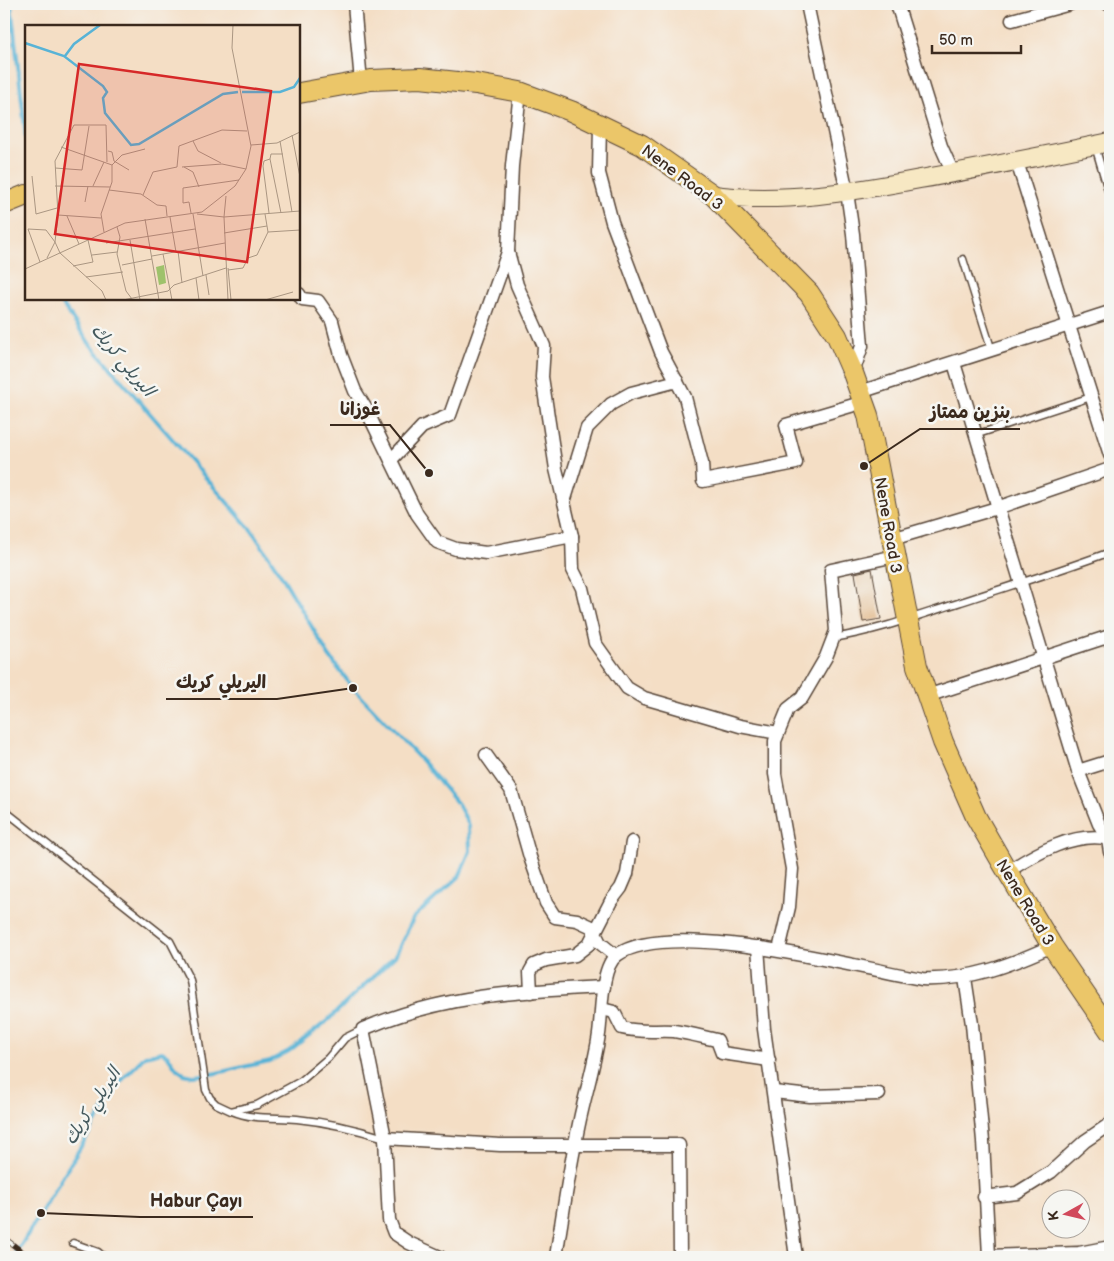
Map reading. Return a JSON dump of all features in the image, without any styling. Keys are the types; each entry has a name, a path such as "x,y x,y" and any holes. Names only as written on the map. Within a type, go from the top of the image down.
{"main road":[{"name":"Nene Road 3","path":"300,94 361,82 420,78 476,84 520,92 600,125 642,145 713,195 810,293 837,336 862,397 879,466 893,548 917,666 943,742 976,817 1052,946 1110,1032"},
{"path":"4,204 25,195"}],"street":[{"path":"354,4 361,82"},
{"path":"807,4 847,192 858,286 862,346 853,373"},
{"path":"897,4 941,146 953,173"},
{"path":"1012,20 1070,4"},
{"path":"391,460 422,427 450,415 508,252 512,166 520,92"},
{"path":"600,125 599,173 612,222 661,352 677,381 692,420 702,463 703,482 796,463 786,425 954,363 1110,312"},
{"path":"713,195 744,199 779,199 847,192 1016,162 1103,144"},
{"path":"1016,162 1110,453"},
{"path":"508,252 517,285 544,346 542,377 556,469 572,536 574,570 582,588 594,643 627,688 644,698 740,726 778,733"},
{"path":"300,296 302,299 318,301 332,321 341,355 354,391 417,514 437,542 456,549 486,553 572,536"},
{"path":"954,363 1078,771 1099,824 1109,839 1110,852"},
{"path":"564,502 587,428 610,404 632,393 677,381"},
{"path":"779,950 789,906 792,869 775,774 775,741 788,709 802,698 826,657 834,638 836,631 832,570 997,508 1110,469"},
{"path":"927,696 1110,636"},
{"path":"486,755 511,790 517,817 546,903 555,917 577,920 592,927 600,942 616,956"},
{"path":"1078,771 1110,761"},
{"path":"1008,872 1031,857 1069,841 1100,836 1109,839"},
{"path":"531,992 530,972 534,965 546,960 575,955 589,944 611,901 621,888 626,874 632,842"},
{"path":"556,1257 574,1146 599,1036 604,988 608,972 616,956 630,948 662,943 704,942 779,950 922,979 965,978 1022,960 1052,946"},
{"path":"758,947 764,1029 796,1257"},
{"path":"965,978 983,1141 988,1257 1079,1253 1110,1247"},
{"path":"440,1257 409,1243 394,1233 389,1220 385,1138 363,1029 395,1016 458,1000 531,992 604,988"},
{"path":"602,1009 614,1012 622,1028 640,1033 673,1031 700,1036 717,1040 722,1053 769,1060"},
{"path":"774,1092 810,1096 880,1094"},
{"path":"984,1197 1017,1192 1051,1172 1085,1141 1110,1124"},
{"path":"385,1138 500,1145 679,1145 680,1257"}],"lane":[{"path":"1103,144 1110,197"},
{"path":"964,259 992,351"},
{"path":"975,435 1091,396"},
{"path":"834,638 861,633 907,620 1020,584 1110,552"},
{"path":"4,810 170,941 190,980 206,1090 216,1104 244,1117 296,1119 348,1126 385,1138"},
{"path":"231,1111 257,1105 302,1081 328,1058 345,1038 363,1029"},
{"path":"73,1243 98,1252 104,1257"}],"building":[{"path":"872,569 881,619 863,622 855,573"}],"waterway":[{"name":"اليريلي كريك","path":"11,4 25,129"},
{"name":"اليريلي كريك","path":"14,1257 120,1082 145,1056 162,1052 167,1055 177,1069 184,1074 193,1076 212,1074 270,1061 289,1051 327,1021 395,956 414,917 459,877 470,851 469,825 458,804 422,761 353,688 329,656 283,578 252,531 89,343 60,300"}],"railway":[{"path":"4,1238 29,1257"}],"place":[{"name":"بنزين ممتاز","path":"864,466"},
{"name":"غوزانا","path":"429,473"},
{"name":"اليريلي كريك","path":"353,688"},
{"name":"Habur Çayı","path":"41,1213"}]}
